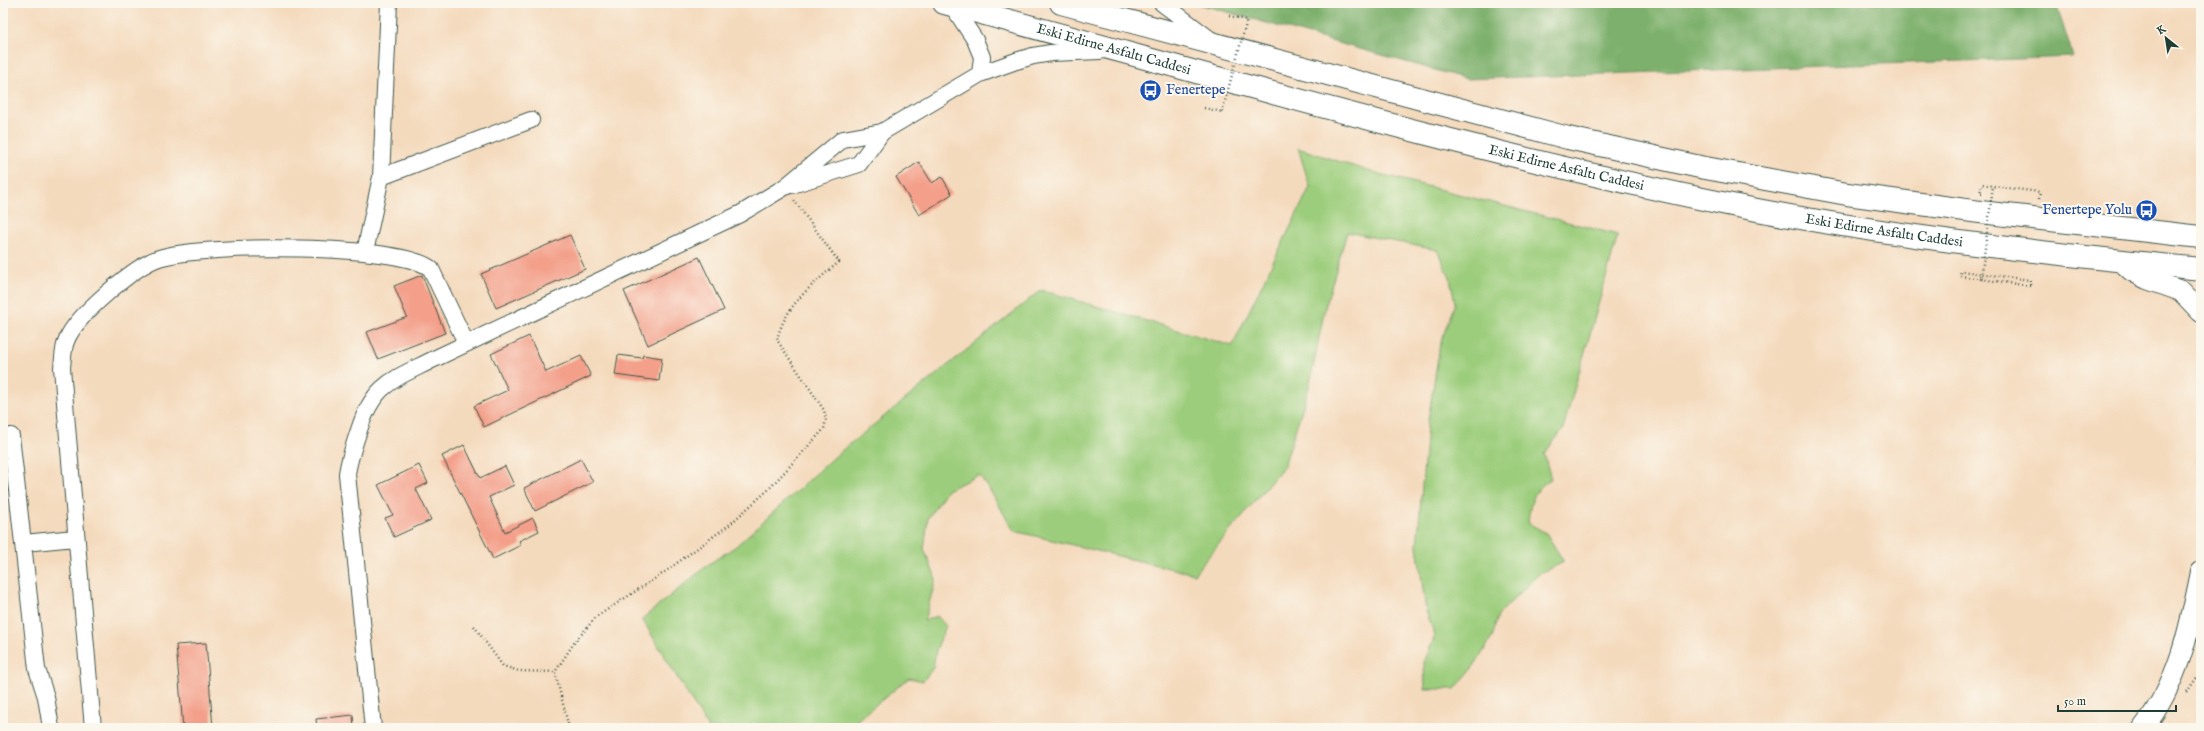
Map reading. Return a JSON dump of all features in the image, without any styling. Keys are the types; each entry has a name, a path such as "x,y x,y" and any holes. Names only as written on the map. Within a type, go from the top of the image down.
{"highway":[{"name":"Eski Edirne Asfaltı Caddesi","path":"1061,3 1568,138 1722,172 1839,193 1980,212 2201,237"},
{"name":"Eski Edirne Asfaltı Caddesi","path":"948,4 1460,142 1586,174 1729,204 1830,223 2121,261 2201,269"},
{"path":"2179,235 2201,232"}],"main road":[{"path":"2121,261 2132,271 2147,279 2181,291 2201,312"},
{"path":"2143,728 2156,709 2176,670 2186,642 2201,572"}],"street":[{"path":"1162,3 1217,44"},
{"path":"948,4 975,40 982,57 980,74"},
{"path":"365,252 381,177 388,5"},
{"path":"373,728 347,488 349,461 363,415 378,391 397,377 466,343 740,214 785,187 843,139 882,132 980,74 1016,61 1051,53 1123,51"},
{"path":"381,177 531,120"},
{"path":"785,187 859,164 882,132"},
{"path":"93,728 75,538 62,368 67,339 91,308 145,265 158,258 173,254 223,249 365,252 422,262 431,269 466,343"},
{"path":"11,436 37,669 46,697 50,728"},
{"path":"24,543 75,538"}],"path":[{"path":"1204,108 1222,112 1247,20 1229,16"},
{"path":"2201,81 2198,92 2201,99"},
{"path":"1995,194 1980,193 1982,184 2040,192 2040,199 2032,198"},
{"path":"1981,280 1993,186"},
{"path":"569,728 555,672 574,643 596,618 662,574 729,524 768,490 824,428 826,419 824,410 777,340 785,317 800,296 839,262 785,187"},
{"path":"1961,271 2030,280 2030,286 1981,280 1960,276 1961,271"},
{"path":"474,626 503,666 519,672 555,672"}],"green space":[{"path":"1195,3 2056,3 2073,57 1467,79"},
{"path":"1298,148 1368,171 1618,235 1563,429 1544,454 1551,479 1536,492 1530,509 1528,523 1546,533 1564,562 1540,573 1498,615 1492,638 1474,666 1455,689 1425,689 1424,662 1435,636 1426,611 1417,546 1427,427 1440,344 1455,303 1450,278 1437,250 1347,232 1325,308 1309,387 1284,466 1194,574 1014,531 988,487 979,475 947,490 928,518 924,549 936,579 924,621 937,616 946,626 936,650 933,668 923,681 909,678 857,720 861,728 708,728 642,619 709,564 736,546 840,452 1041,290 1232,346 1310,187"}],"building":[{"path":"919,162 932,183 942,177 952,194 919,215 896,177"},
{"path":"570,235 585,269 496,308 481,274"},
{"path":"699,257 724,310 648,345 624,291"},
{"path":"422,275 445,333 378,359 367,332 407,317 394,286"},
{"path":"529,336 546,372 581,356 591,376 484,427 474,406 508,390 491,354"},
{"path":"618,355 642,358 643,355 662,358 659,381 615,375"},
{"path":"464,445 480,478 505,466 514,485 489,497 505,532 533,518 539,531 519,541 521,545 493,559 442,456"},
{"path":"581,459 593,482 535,511 524,488"},
{"path":"419,465 428,483 416,489 431,520 394,537 385,518 393,515 378,485"},
{"path":"206,643 213,728 183,728 176,645"},
{"path":"353,715 354,728 317,728 316,719"}],"place":[{"name":"Fenertepe","path":"1150,90"},
{"name":"Fenertepe Yolu","path":"2147,210"}]}
